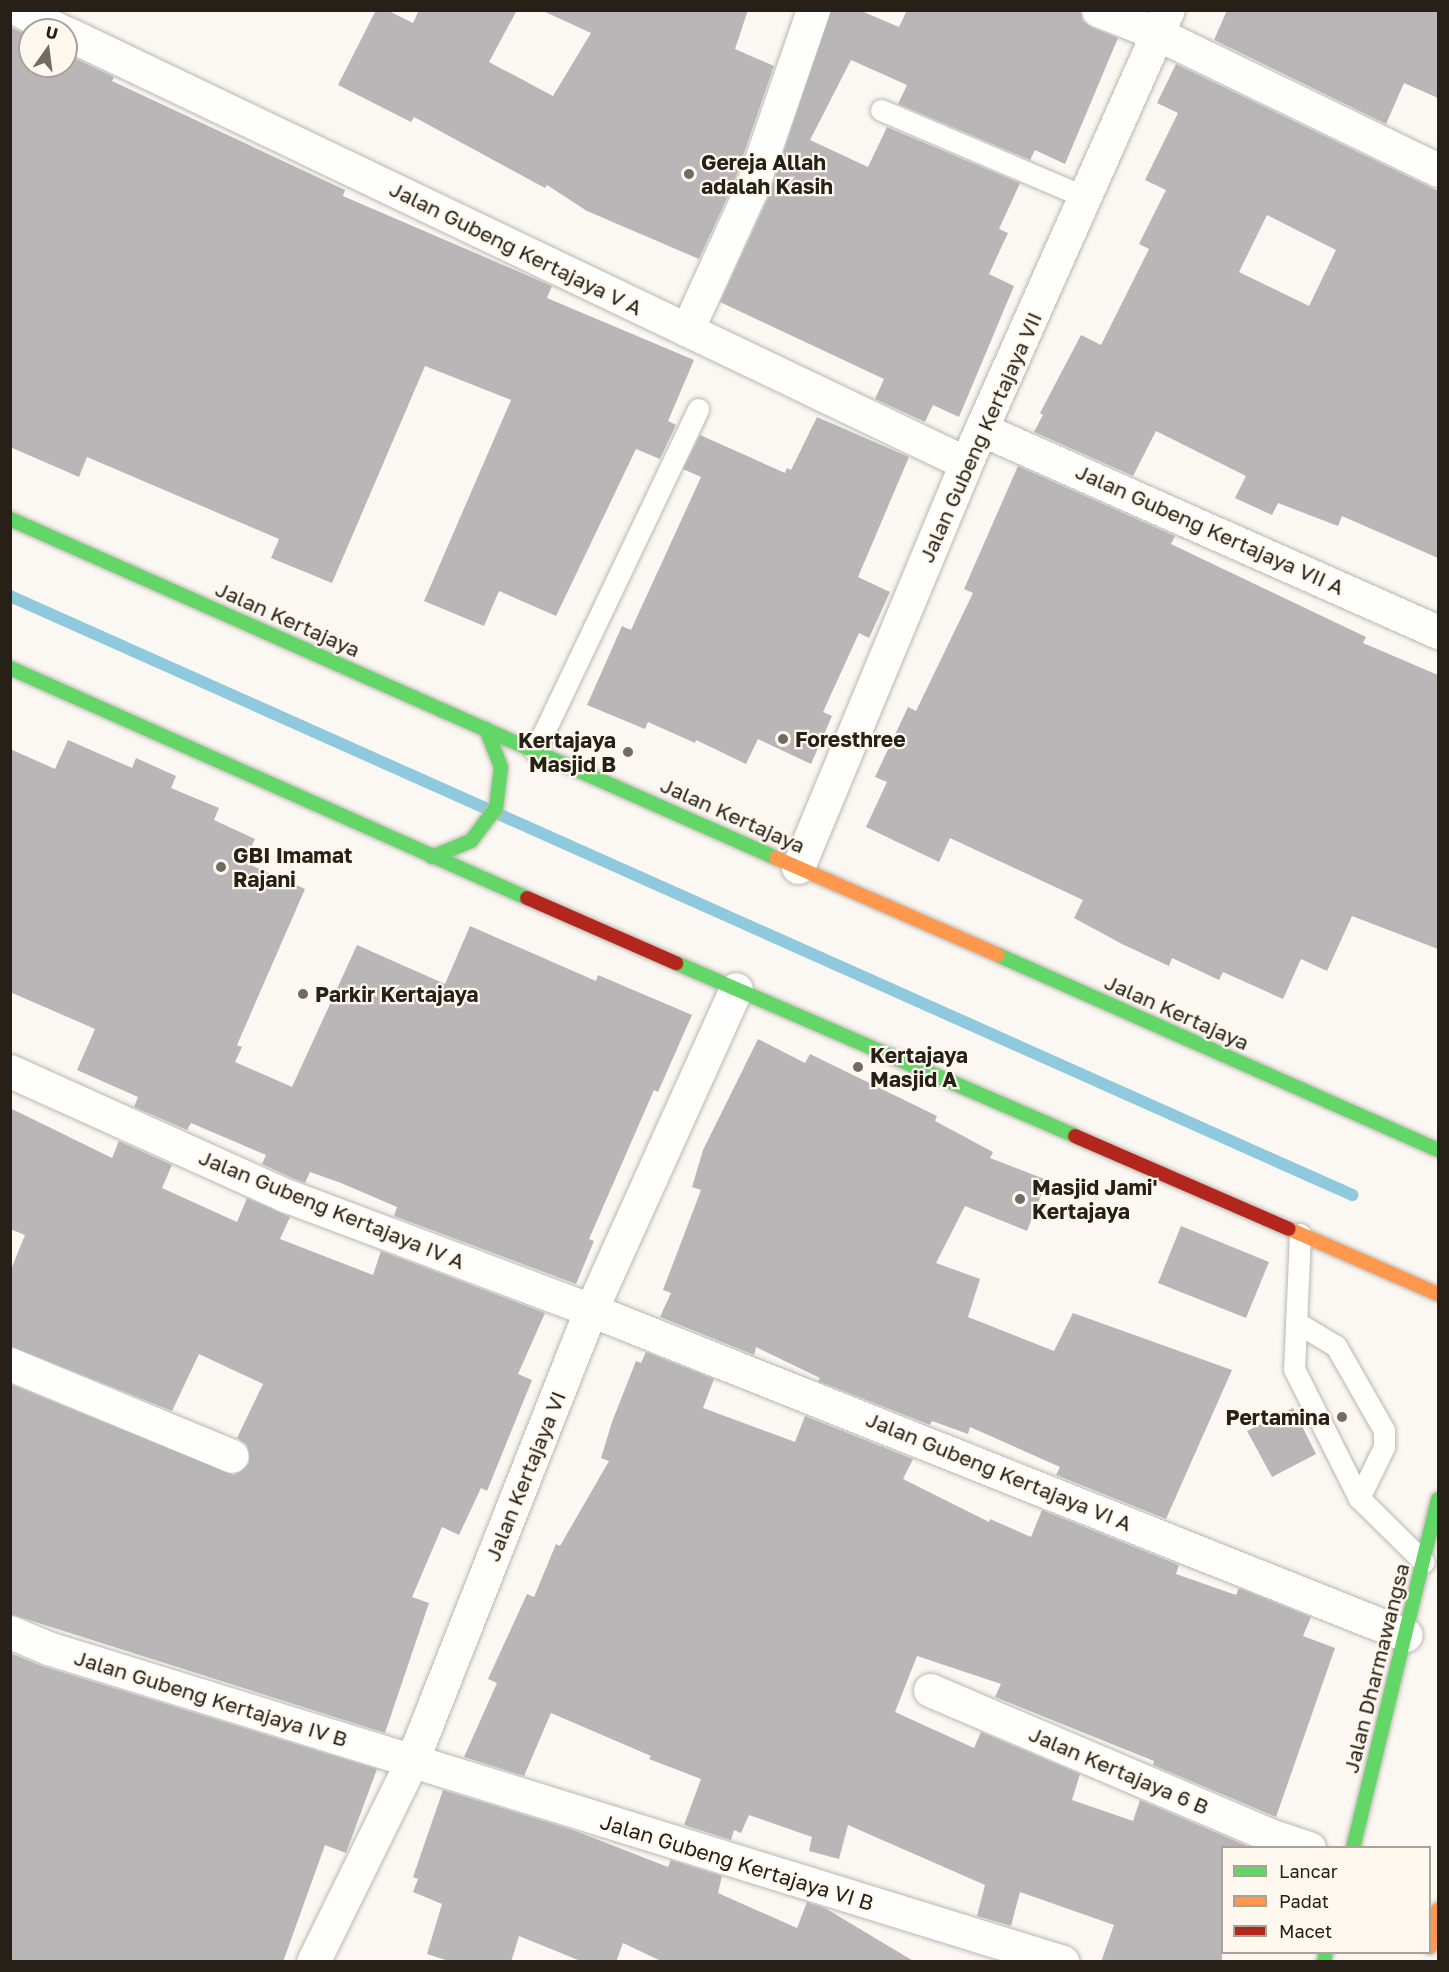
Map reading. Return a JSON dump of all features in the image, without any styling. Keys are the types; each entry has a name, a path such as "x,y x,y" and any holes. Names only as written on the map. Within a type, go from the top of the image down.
{"main road":[{"name":"Jalan Kertajaya","path":"10,519 1438,1150"},
{"path":"10,668 432,857 1438,1294"},
{"path":"432,857 471,841 496,808 501,767 486,729"},
{"name":"Jalan Dharmawangsa","path":"1353,1846 1438,1499"},
{"path":"1431,1950 1438,1910"}],"street":[{"path":"19,10 35,18"},
{"path":"687,330 750,192 813,10"},
{"path":"1098,10 1163,22 1438,170"},
{"name":"Jalan Gubeng Kertajaya VII","path":"798,867 966,463 1087,198 1163,22"},
{"name":"Jalan Gubeng Kertajaya V A","path":"78,39 966,463"},
{"name":"Jalan Gubeng Kertajaya VII A","path":"981,429 1438,632"},
{"name":"Jalan Kertajaya VI","path":"313,1962 412,1761 591,1310 736,989"},
{"name":"Jalan Gubeng Kertajaya IV A","path":"10,1071 285,1195 591,1310"},
{"name":"Jalan Gubeng Kertajaya VI A","path":"591,1310 1406,1635"},
{"path":"10,1364 232,1456"},
{"name":"Jalan Gubeng Kertajaya IV B","path":"10,1632 48,1648 412,1761"},
{"name":"Jalan Kertajaya 6 B","path":"930,1690 1275,1838 1302,1846"},
{"name":"Jalan Gubeng Kertajaya VI B","path":"412,1761 1063,1962"}],"lane":[{"path":"881,110 1087,198"},
{"path":"535,751 698,409"},
{"path":"1300,1234 1294,1369 1359,1498 1424,1562"},
{"path":"1296,1322 1336,1346 1384,1431 1384,1447 1359,1498"}],"building":[{"path":"376,10 387,10 413,23 419,10 517,10 489,62 553,96 591,33 541,10 748,10 735,49 774,66 733,185 699,259 587,211 547,185 545,188 414,117 411,122 338,85"},
{"path":"831,10 859,10 899,27 907,10 1080,10 1083,21 1091,27 1118,38 1065,164 1035,150 1030,160 898,104 907,85 851,60 810,140 868,167 887,127 1020,183 999,229 1008,233 989,274 1014,286 959,417 933,405 925,422 875,399 884,379 720,302 768,198"},
{"path":"1227,10 1438,10 1438,98 1404,83 1386,124 1214,40"},
{"path":"10,27 18,31 18,78 78,78 78,60 114,77 112,81 345,190 343,196 552,286 547,298 694,360 668,421 676,425 660,459 636,449 556,616 499,591 484,626 424,601 511,400 425,366 332,583 271,558 279,539 87,457 79,477 10,447"},
{"path":"1176,64 1438,191 1438,558 1342,516 1338,526 1278,503 1272,515 1235,498 1246,476 1156,431 1133,476 1034,432 1043,415 1040,413 1081,335 1101,345 1149,249 1139,244 1166,190 1145,180 1178,113 1157,103","holes":["1267,215 1336,250 1309,306 1239,272"]},
{"path":"817,417 909,457 858,577 890,592 869,638 859,633 823,712 832,716 811,764 758,739 746,764 696,740 695,743 648,722 645,729 587,705 622,626 631,630 701,477 683,469 700,435 785,473 787,468 791,470"},
{"path":"1018,466 1175,536 1171,544 1366,637 1363,643 1438,675 1438,949 1352,916 1327,971 1301,959 1283,999 1223,972 1219,980 1172,958 1169,966 1122,944 1074,918 1083,900 950,838 939,862 866,827 887,782 875,777 908,707 916,711 973,593 964,589"},
{"path":"68,740 132,768 136,758 176,776 171,788 219,808 214,820 255,839 244,862 305,889 237,1045 242,1047 235,1062 292,1087 357,945 445,984 470,926 596,981 598,975 692,1015 658,1092 654,1090 589,1239 594,1241 576,1284 394,1216 397,1207 341,1183 310,1172 305,1183 292,1178 262,1164 266,1155 191,1123 187,1130 134,1107 138,1097 77,1070 95,1029 10,992 10,749 55,769"},
{"path":"758,1039 805,1063 810,1054 937,1116 935,1121 993,1152 990,1158 1047,1180 1027,1231 965,1206 936,1263 980,1279 968,1317 1054,1351 1073,1313 1232,1370 1166,1519 1056,1475 1060,1467 970,1427 968,1434 932,1421 930,1425 818,1381 820,1378 756,1347 754,1355 660,1317 671,1293 663,1290 701,1190 692,1187 703,1150"},
{"path":"10,1108 112,1158 119,1141 172,1165 162,1188 237,1222 247,1198 290,1217 280,1239 373,1275 381,1251 545,1313 518,1374 532,1380 487,1491 481,1488 459,1535 442,1527 412,1597 429,1603 385,1733 10,1614 10,1384 234,1475 249,1463 247,1445 237,1438 263,1384 199,1354 172,1411 10,1346 10,1272 25,1235 10,1229"},
{"path":"1181,1226 1269,1262 1246,1318 1158,1283"},
{"path":"646,1352 714,1379 703,1408 795,1442 805,1416 913,1459 903,1479 989,1522 990,1519 1031,1537 1042,1510 1179,1565 1176,1574 1236,1595 1239,1588 1311,1617 1303,1636 1335,1648 1276,1817 1153,1765 1154,1761 995,1697 1001,1684 917,1656 895,1712 974,1748 981,1732 1080,1774 1072,1800 1133,1821 1140,1800 1247,1846 1221,1846 1222,1962 1101,1962 1114,1925 1020,1892 1011,1926 977,1916 985,1885 848,1825 839,1859 809,1851 812,1837 749,1815 741,1833 734,1830 731,1840 684,1825 701,1779 649,1759 651,1756 551,1713 524,1776 464,1757 497,1683 488,1679 527,1594 534,1597 556,1544 560,1546 609,1461 601,1458 612,1422 636,1361 641,1363"},
{"path":"1293,1408 1316,1454 1272,1477 1247,1431"},
{"path":"10,1653 42,1666 377,1769 346,1853 325,1845 283,1962 10,1962"},
{"path":"443,1790 573,1830 668,1867 671,1860 722,1876 718,1893 797,1928 807,1902 825,1908 915,1962 663,1962 623,1943 616,1962 583,1962 519,1936 511,1962 452,1962 427,1954 442,1904 413,1892 418,1879 413,1877"}],"waterway":[{"path":"10,596 1352,1195"}],"traffic: fast":[{"path":"10,519 776,858"},
{"path":"10,668 527,898"},
{"path":"432,857 471,841 496,808 501,767 486,729"},
{"path":"998,955 1438,1150"},
{"path":"676,963 1075,1136"},
{"path":"1353,1846 1438,1499"},
{"path":"1324,1962 1326,1954"}],"traffic: slow":[{"path":"776,858 998,955"},
{"path":"1289,1229 1438,1294"},
{"path":"1431,1942 1438,1910"}],"traffic: jam":[{"path":"527,898 676,963"},
{"path":"1075,1136 1289,1229"}],"place":[{"name":"Gereja Allah adalah Kasih","path":"689,174"},
{"name":"Foresthree","path":"783,739"},
{"name":"Kertajaya Masjid B","path":"628,752"},
{"name":"GBI Imamat Rajani","path":"221,867"},
{"name":"Parkir Kertajaya","path":"303,994"},
{"name":"Kertajaya Masjid A","path":"858,1067"},
{"name":"Masjid Jami' Kertajaya","path":"1020,1199"},
{"name":"Pertamina","path":"1342,1417"}]}
